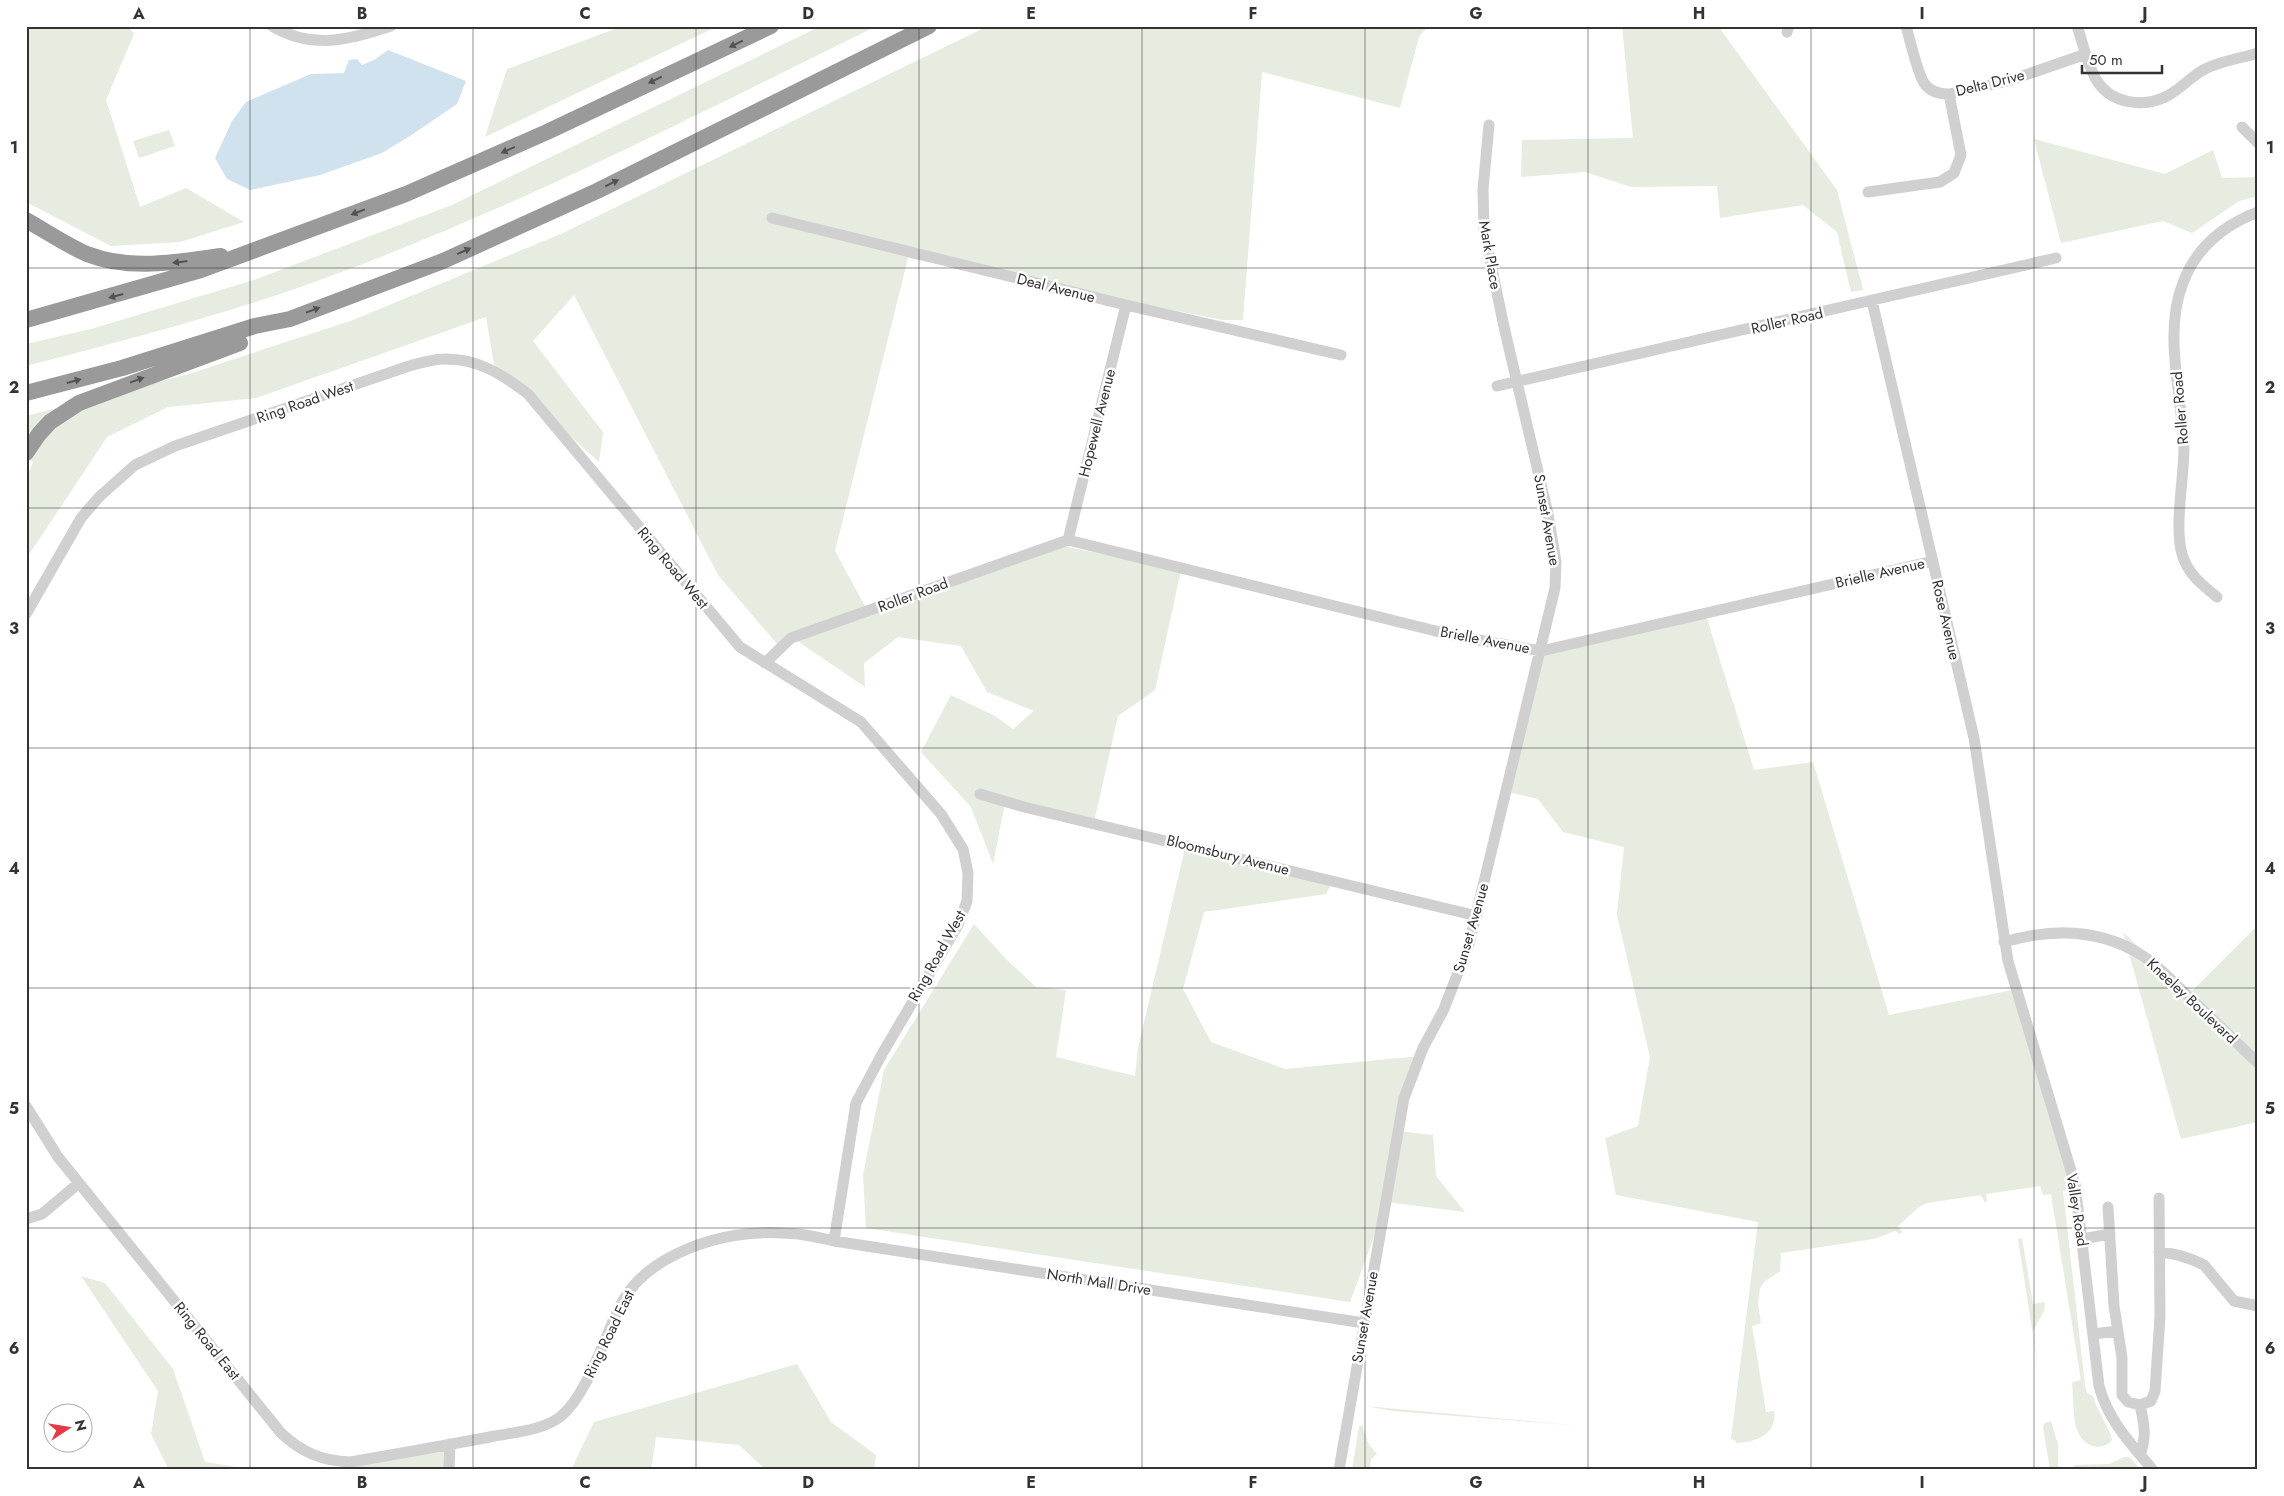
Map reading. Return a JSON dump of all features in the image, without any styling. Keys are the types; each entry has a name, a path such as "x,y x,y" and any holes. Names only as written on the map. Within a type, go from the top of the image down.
{"highway":[{"path":"26,320 138,290 201,270 397,197 547,132 771,26"},
{"path":"26,453 50,422 79,403 260,335 290,319 396,280 504,234 596,191 929,26"},
{"path":"26,220 86,254 123,263 152,264 245,253"},
{"path":"26,393 122,368 255,326 290,319"}],"street":[{"path":"272,26 307,40 334,41 390,26"},
{"name":"Delta Drive","path":"1906,26 1924,84 1933,91 1949,94 2008,80 2086,54"},
{"path":"2077,26 2095,79 2101,86 2119,99 2138,103 2155,102 2166,97 2201,71 2215,64 2258,53"},
{"path":"1868,192 1931,184 1940,182 1954,173 1962,155 1949,94"},
{"name":"Mark Place","path":"1489,125 1483,189 1484,230 1490,265 1518,383"},
{"path":"2242,127 2258,143"},
{"name":"Roller Road","path":"2217,597 2194,578 2186,564 2180,547 2184,449 2174,339 2174,314 2183,281 2194,260 2224,229 2258,212"},
{"name":"Deal Avenue","path":"772,218 1126,305 1341,355"},
{"name":"Roller Road","path":"1497,386 1518,383 2056,258"},
{"name":"Rose Avenue","path":"1872,301 1974,738 2004,942"},
{"name":"Hopewell Avenue","path":"1068,540 1126,305"},
{"name":"Ring Road West","path":"26,614 85,512 135,465 175,446 412,365 443,359 474,363 501,374 528,394 740,647 861,722 953,830 963,848 968,873 967,900 958,925 882,1054 856,1103 834,1241"},
{"name":"Sunset Avenue","path":"1339,1470 1404,1098 1423,1048 1433,1032 1453,988 1477,916 1555,588 1556,562 1548,514 1518,383"},
{"name":"Roller Road","path":"765,663 791,638 1068,540"},
{"name":"Brielle Avenue","path":"1068,540 1456,636 1541,651 1932,561"},
{"name":"Bloomsbury Avenue","path":"980,794 1477,916"},
{"name":"Kneeley Boulevard","path":"2004,942 2024,937 2062,932 2093,935 2130,948 2156,965 2258,1063"},
{"name":"Valley Road","path":"2004,942 2014,986 2075,1184 2099,1386 2106,1407 2121,1433 2153,1470"},
{"name":"Ring Road East","path":"26,1106 48,1143 79,1184 281,1433 297,1447 324,1458 350,1462 533,1428 558,1418 567,1411 579,1394 627,1293 641,1276 660,1263 695,1247 748,1234 782,1232 834,1241"},
{"path":"26,1218 42,1214 79,1184"},
{"path":"2108,1207 2117,1331 2122,1358 2122,1395 2128,1402 2140,1405 2151,1401 2155,1391 2160,1317 2159,1198"},
{"path":"2082,1239 2110,1234"},
{"name":"North Mall Drive","path":"834,1241 1364,1323"},
{"path":"2159,1252 2170,1252 2198,1262 2204,1266 2234,1301 2258,1306"},
{"path":"2092,1334 2117,1331"},
{"path":"2140,1405 2145,1430 2145,1443 2140,1455"},
{"path":"449,1470 450,1444"}],"shaded area":[{"path":"26,26 128,26 134,34 106,100 140,207 186,188 244,222 180,242 111,246 26,202"},
{"path":"623,26 718,26 485,137 507,69"},
{"path":"821,26 877,26 610,157 405,247 260,301 26,366 26,344 91,329 254,280 452,205"},
{"path":"988,26 1428,26 1419,37 1400,108 1262,72 1243,320 1223,320 908,258 835,551 867,610 1058,545 1181,570 1155,690 1118,716 1094,822 1006,798 993,864 971,807 921,752 951,695 995,716 1013,729 1034,711 987,692 961,646 898,637 864,663 865,687 796,640 778,645 718,575 574,295 533,341 603,432 599,462 501,374 494,364 486,317 256,398 168,407 107,437 26,559 26,479 33,462 26,456 26,416 189,374 353,320 563,233"},
{"path":"1622,26 1718,26 1837,190 1863,290 1851,292 1837,232 1803,205 1720,218 1717,186 1631,187 1585,172 1521,177 1522,140 1633,138"},
{"path":"169,130 175,146 139,158 133,141"},
{"path":"2034,139 2165,174 2213,150 2222,178 2258,177 2258,196 2239,201 2192,233 2163,221 2061,243"},
{"path":"1705,612 1754,770 1813,762 1889,1015 2017,989 2079,1206 2067,1190 2063,1191 2085,1385 2087,1393 2093,1396 2111,1436 2112,1440 2106,1445 2096,1447 2085,1442 2077,1428 2072,1384 2081,1380 2051,1194 2043,1195 2040,1186 1986,1194 1987,1201 1985,1203 1981,1195 1927,1203 1919,1207 1898,1226 1902,1232 1900,1234 1895,1231 1874,1239 1781,1253 1780,1271 1764,1282 1760,1288 1758,1303 1761,1323 1752,1326 1766,1412 1774,1411 1774,1419 1769,1431 1758,1439 1736,1443 1736,1441 1731,1439 1758,1222 1616,1195 1605,1138 1638,1126 1650,1057 1617,915 1624,847 1563,832 1538,799 1508,792 1540,656"},
{"path":"1186,844 1334,879 1326,894 1204,912 1183,989 1211,1042 1285,1069 1421,1056 1398,1131 1433,1135 1436,1176 1465,1212 1387,1202 1350,1302 866,1228 863,1175 884,1070 974,924 1006,959 1036,987 1066,990 1056,1057 1135,1076 1138,1048"},
{"path":"2258,925 2258,1122 2181,1139 2123,932 2188,995"},
{"path":"2022,1238 2033,1304 2044,1302 2045,1304 2044,1311 2033,1331 2040,1380 2018,1239"},
{"path":"81,1276 105,1283 173,1369 205,1462 256,1470 169,1470 151,1434 158,1391"},
{"path":"797,1364 831,1422 876,1455 874,1470 763,1470 763,1467 739,1445 656,1437 651,1470 571,1470 594,1422"},
{"path":"1365,1406 1582,1426 1393,1411"},
{"path":"2051,1421 2058,1445 2058,1470 2050,1470 2043,1427 2045,1423"},
{"path":"1362,1425 1369,1445 1377,1454 1371,1459 1370,1470 1352,1470 1359,1427"},
{"path":"453,1442 450,1470 345,1470 354,1459"},
{"path":"2124,1457 2129,1457 2141,1470 2072,1470 2075,1465 2109,1464"}],"water":[{"path":"388,50 466,81 457,104 382,153 320,175 250,190 227,179 215,158 232,121 246,102 311,74 344,73 349,60 357,59 362,65 374,60"}]}
